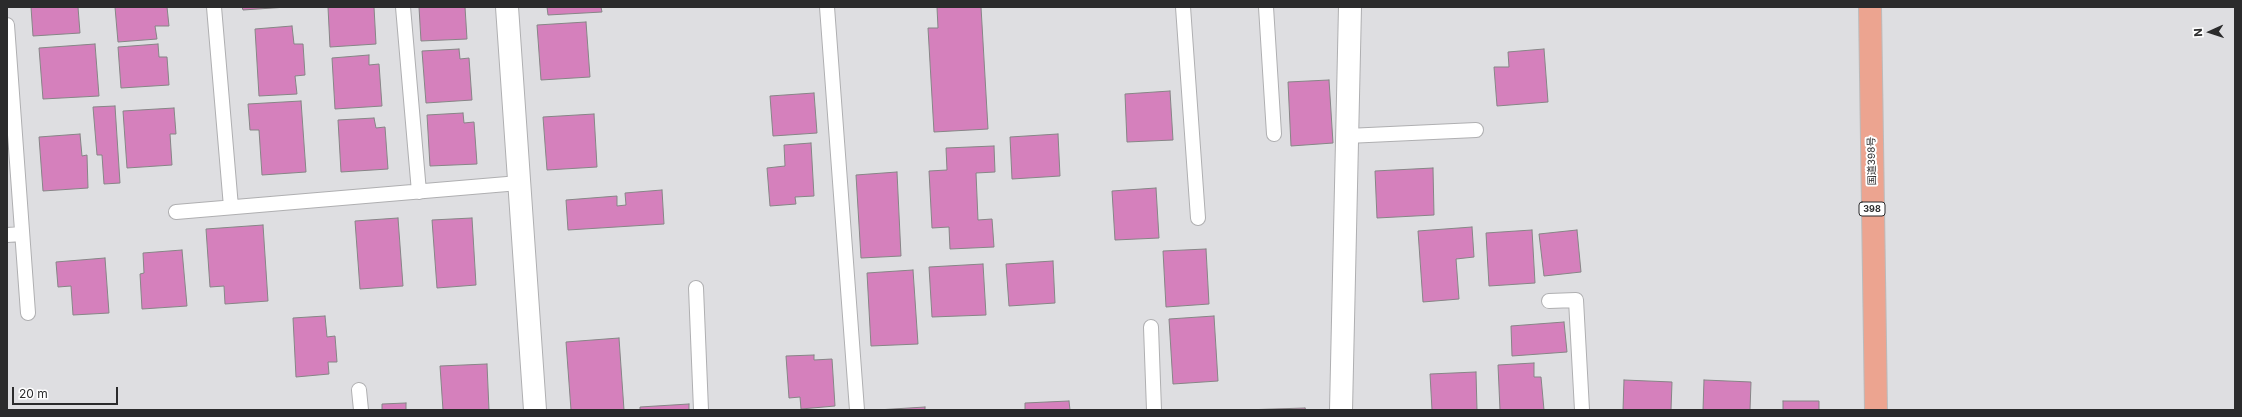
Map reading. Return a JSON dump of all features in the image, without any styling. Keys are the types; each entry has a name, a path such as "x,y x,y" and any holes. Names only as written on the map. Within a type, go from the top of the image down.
{"highway":[{"name":"国道398号","path":"1870,7 1876,410"}],"street":[{"path":"507,7 534,410"},
{"path":"1341,410 1350,7"}],"lane":[{"path":"214,7 231,207"},
{"path":"403,7 419,192"},
{"path":"828,7 856,410"},
{"path":"1183,7 1198,218"},
{"path":"1266,7 1274,134"},
{"path":"7,25 10,109 28,313"},
{"path":"1347,136 1476,130"},
{"path":"176,212 519,183"},
{"path":"7,235 22,234"},
{"path":"696,288 701,410"},
{"path":"1549,301 1576,300 1582,410"},
{"path":"1151,327 1154,410"},
{"path":"359,390 361,410"}],"building":[{"path":"31,7 78,7 80,33 33,36"},
{"path":"115,7 167,7 169,26 155,26 157,39 118,42"},
{"path":"242,7 287,7 243,10"},
{"path":"328,7 374,7 376,44 330,47"},
{"path":"419,7 465,7 467,39 421,41"},
{"path":"547,7 601,7 602,12 548,15"},
{"path":"937,7 981,7 988,129 934,132 928,28 938,28"},
{"path":"586,22 590,77 541,80 537,25"},
{"path":"292,26 294,44 303,44 305,75 295,76 297,94 259,96 255,29"},
{"path":"95,44 99,96 43,99 39,48"},
{"path":"158,44 159,57 167,57 169,85 121,88 118,47"},
{"path":"459,49 460,59 469,58 472,100 426,103 422,51"},
{"path":"1544,49 1548,102 1497,106 1494,67 1509,67 1508,52"},
{"path":"369,55 369,65 379,64 382,106 335,109 332,58"},
{"path":"1329,80 1333,143 1291,146 1288,82"},
{"path":"1170,91 1173,140 1127,142 1125,94"},
{"path":"814,93 817,133 773,136 770,96"},
{"path":"301,101 306,172 262,175 259,130 250,130 248,104"},
{"path":"115,106 120,183 104,184 102,155 97,155 93,107"},
{"path":"174,108 176,134 170,134 172,165 127,168 123,111"},
{"path":"463,113 464,123 474,122 477,164 430,166 427,115"},
{"path":"594,114 597,167 547,170 543,117"},
{"path":"374,118 376,128 385,127 388,169 341,172 338,120"},
{"path":"80,134 82,156 87,155 88,188 43,191 39,137"},
{"path":"1058,134 1060,176 1012,179 1010,137"},
{"path":"811,143 814,196 795,197 796,204 770,206 767,168 785,166 784,145"},
{"path":"994,146 995,172 976,173 978,220 992,219 994,247 950,249 949,227 932,228 929,171 947,170 946,148"},
{"path":"1433,168 1434,215 1377,218 1375,171"},
{"path":"897,172 901,256 861,258 856,175"},
{"path":"1156,188 1159,238 1115,240 1112,191"},
{"path":"662,190 664,224 568,230 566,200 617,196 617,206 626,205 625,193"},
{"path":"398,218 403,286 360,289 355,221"},
{"path":"472,218 476,285 437,288 432,220"},
{"path":"263,225 268,301 225,304 224,286 210,287 206,229"},
{"path":"1472,227 1474,257 1456,259 1459,299 1423,302 1418,231"},
{"path":"1532,230 1535,283 1489,286 1486,233"},
{"path":"1577,230 1581,272 1544,276 1539,234"},
{"path":"1206,249 1209,304 1166,307 1163,251"},
{"path":"182,250 187,306 142,309 140,274 144,273 143,253"},
{"path":"105,258 109,313 73,315 71,286 58,287 56,262"},
{"path":"1053,261 1055,303 1009,306 1006,264"},
{"path":"983,264 986,315 932,317 929,267"},
{"path":"913,270 918,344 871,346 867,273"},
{"path":"325,316 327,337 335,336 337,362 328,362 329,374 296,377 293,318"},
{"path":"1214,316 1218,381 1173,384 1169,319"},
{"path":"1564,322 1567,352 1512,356 1511,326"},
{"path":"619,338 624,410 571,410 566,342"},
{"path":"814,355 814,360 832,359 835,406 801,409 800,397 789,398 786,356"},
{"path":"1534,363 1534,377 1541,377 1544,410 1500,410 1498,365"},
{"path":"487,364 489,410 443,410 440,366"},
{"path":"1476,372 1477,410 1432,410 1430,374"},
{"path":"1624,380 1672,382 1671,410 1623,410"},
{"path":"1704,380 1751,382 1750,410 1703,410"},
{"path":"1069,401 1070,410 1025,410 1025,403"},
{"path":"1783,401 1819,401 1819,410 1783,410"},
{"path":"406,403 406,410 382,410 382,404"},
{"path":"689,404 689,410 640,410 640,407"},
{"path":"925,407 925,410 877,410"},
{"path":"1305,408 1306,410 1243,410"}]}
